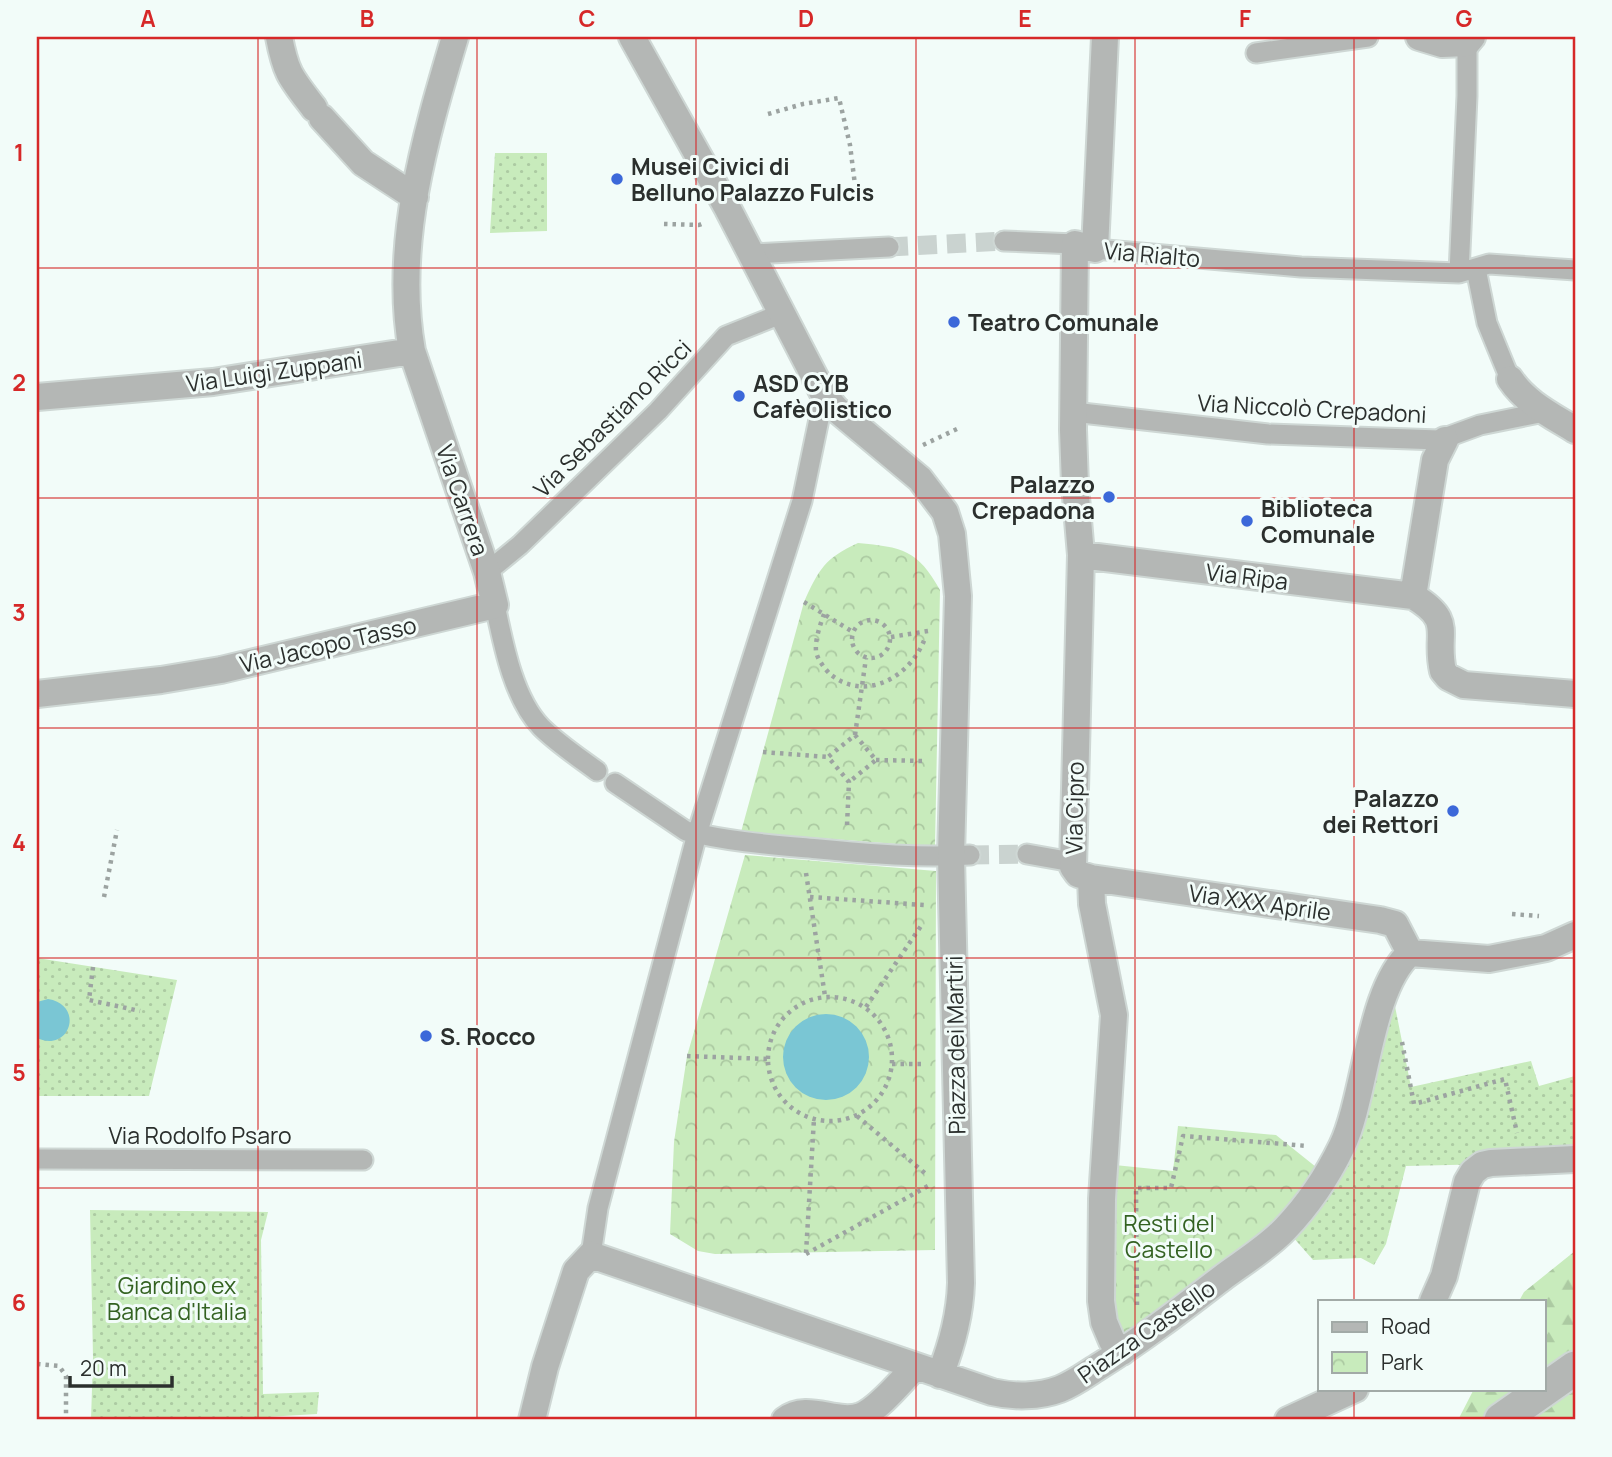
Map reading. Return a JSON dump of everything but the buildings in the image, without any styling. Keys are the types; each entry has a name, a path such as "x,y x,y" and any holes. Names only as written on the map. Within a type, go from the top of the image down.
{"street":[{"path":"279,37 289,76 318,113 363,163 415,197"},
{"name":"Via Carrera","path":"455,37 432,119 415,197 405,262 407,327 412,351 487,572 515,681 528,709 540,726 597,771"},
{"name":"Piazza dei Martiri","path":"632,37 650,65 752,254 824,395 836,409 920,479 945,512 952,534 958,596 961,1283 960,1315 956,1332 928,1371"},
{"name":"Via Cipro","path":"1105,37 1085,246 1073,412 1074,485 1081,555 1082,870 1092,904 1114,1015 1102,1199 1101,1301 1108,1332 1122,1353"},
{"path":"1256,52 1368,37"},
{"path":"1419,37 1442,44 1469,40 1467,271 1510,379 1518,392 1544,412 1575,430"},
{"name":"Via Rialto","path":"1004,241 1301,267 1467,271 1489,264 1575,270"},
{"path":"752,254 889,247"},
{"name":"Via Sebastiano Ricci","path":"487,572 520,545 658,411 726,336 781,314"},
{"name":"Via Luigi Zuppani","path":"37,397 213,382 412,351"},
{"path":"532,1420 545,1367 576,1271 591,1255 598,1208 697,834 802,501 824,395"},
{"name":"Via Niccolò Crepadoni","path":"1073,412 1268,434 1445,440 1480,425 1544,412"},
{"path":"1445,440 1435,460 1413,596 1426,604 1439,618 1442,638 1441,663 1448,677 1464,685 1575,694"},
{"name":"Via Ripa","path":"1081,555 1413,596"},
{"name":"Via Jacopo Tasso","path":"37,694 161,680 221,670 495,605"},
{"path":"615,783 686,831 697,834 747,843 899,856 960,856"},
{"path":"1027,855 1082,870"},
{"name":"Via XXX Aprile","path":"1082,870 1380,920 1395,924 1410,953"},
{"path":"1410,953 1489,959 1546,948 1575,934"},
{"name":"Piazza Castello","path":"928,1371 1004,1395 1057,1390 1122,1353 1281,1233 1306,1205 1342,1146 1353,1117 1376,1019 1390,981 1410,953"},
{"name":"Via Rodolfo Psaro","path":"37,1159 363,1160"},
{"path":"1433,1300 1444,1276 1463,1195 1473,1172 1482,1165 1491,1163 1575,1159"},
{"path":"591,1255 928,1371"},
{"path":"1546,1388 1575,1368"},
{"path":"785,1420 797,1413 807,1412 848,1418 861,1415 928,1371"},
{"path":"1287,1420 1353,1390"},
{"path":"1500,1420 1543,1390"}],"path":[{"path":"768,114 839,98 850,145 855,185"},
{"path":"804,602 853,632"},
{"path":"824,614 816,653 825,670 839,681 863,688 882,684 897,674 911,661 928,631"},
{"path":"873,619 885,625 891,636 888,649 873,659 856,651 853,645 853,632 861,622 873,619"},
{"path":"891,636 939,628"},
{"path":"763,751 828,757 855,735 866,658"},
{"path":"855,735 876,760"},
{"path":"828,757 849,782 846,851"},
{"path":"849,782 876,760 937,761"},
{"path":"104,897 117,830"},
{"path":"801,847 825,996"},
{"path":"810,897 936,905"},
{"path":"866,1007 928,917"},
{"path":"93,967 89,1000 140,1011"},
{"path":"825,996 846,998 866,1007 886,1032 892,1064 887,1085 874,1103 857,1116 835,1121 814,1119 795,1111 780,1097 771,1079 767,1059 770,1041 778,1024 790,1010 806,1001 825,996"},
{"path":"1401,1037 1414,1104 1505,1079 1516,1140"},
{"path":"687,1056 767,1059"},
{"path":"892,1064 935,1064"},
{"path":"814,1119 806,1254 935,1182 857,1116"},
{"path":"1137,1310 1136,1188 1171,1188 1183,1136 1315,1146"},
{"path":"37,1364 59,1366 66,1376 66,1420"}],"green space":[{"path":"495,153 547,153 547,231 490,233"},
{"path":"858,543 886,546 907,553 924,566 940,590 935,847 741,832 804,602 824,566"},
{"path":"745,855 936,871 935,1250 715,1254 698,1251 670,1234 674,1142 687,1056"},
{"path":"37,958 177,980 149,1096 37,1096"},
{"path":"1390,981 1411,1087 1531,1061 1539,1086 1575,1076 1575,1162 1406,1166 1386,1244 1374,1265 1361,1258 1313,1260 1285,1228 1326,1175"},
{"name":"Resti del Castello","path":"1178,1126 1276,1135 1326,1175 1189,1304 1112,1341 1105,1164 1173,1171"},
{"name":"Giardino ex Banca d'Italia","path":"90,1210 268,1212 261,1240 263,1394 319,1392 317,1414 217,1420 91,1420 93,1357"},
{"path":"1575,1251 1575,1420 1458,1420 1473,1390 1546,1390 1546,1300 1520,1300 1524,1292"}],"water":[{"path":"48,999 60,1003 67,1010 69,1026 65,1034 58,1039 48,1041 37,1038 37,1002"},
{"path":"826,1014 850,1021 862,1033 869,1057 862,1081 850,1093 826,1100 802,1093 790,1081 783,1057 790,1033 802,1021"}],"tunnel":[{"path":"889,247 1004,241"},
{"path":"970,855 1027,854"}],"place":[{"name":"Musei Civici di Belluno Palazzo Fulcis","path":"617,179"},
{"name":"Teatro Comunale","path":"954,322"},
{"name":"ASD CYB CafèOlistico","path":"739,396"},
{"name":"Palazzo Crepadona","path":"1109,497"},
{"name":"Biblioteca Comunale","path":"1247,521"},
{"name":"Palazzo dei Rettori","path":"1453,811"},
{"name":"S. Rocco","path":"426,1036"}]}
